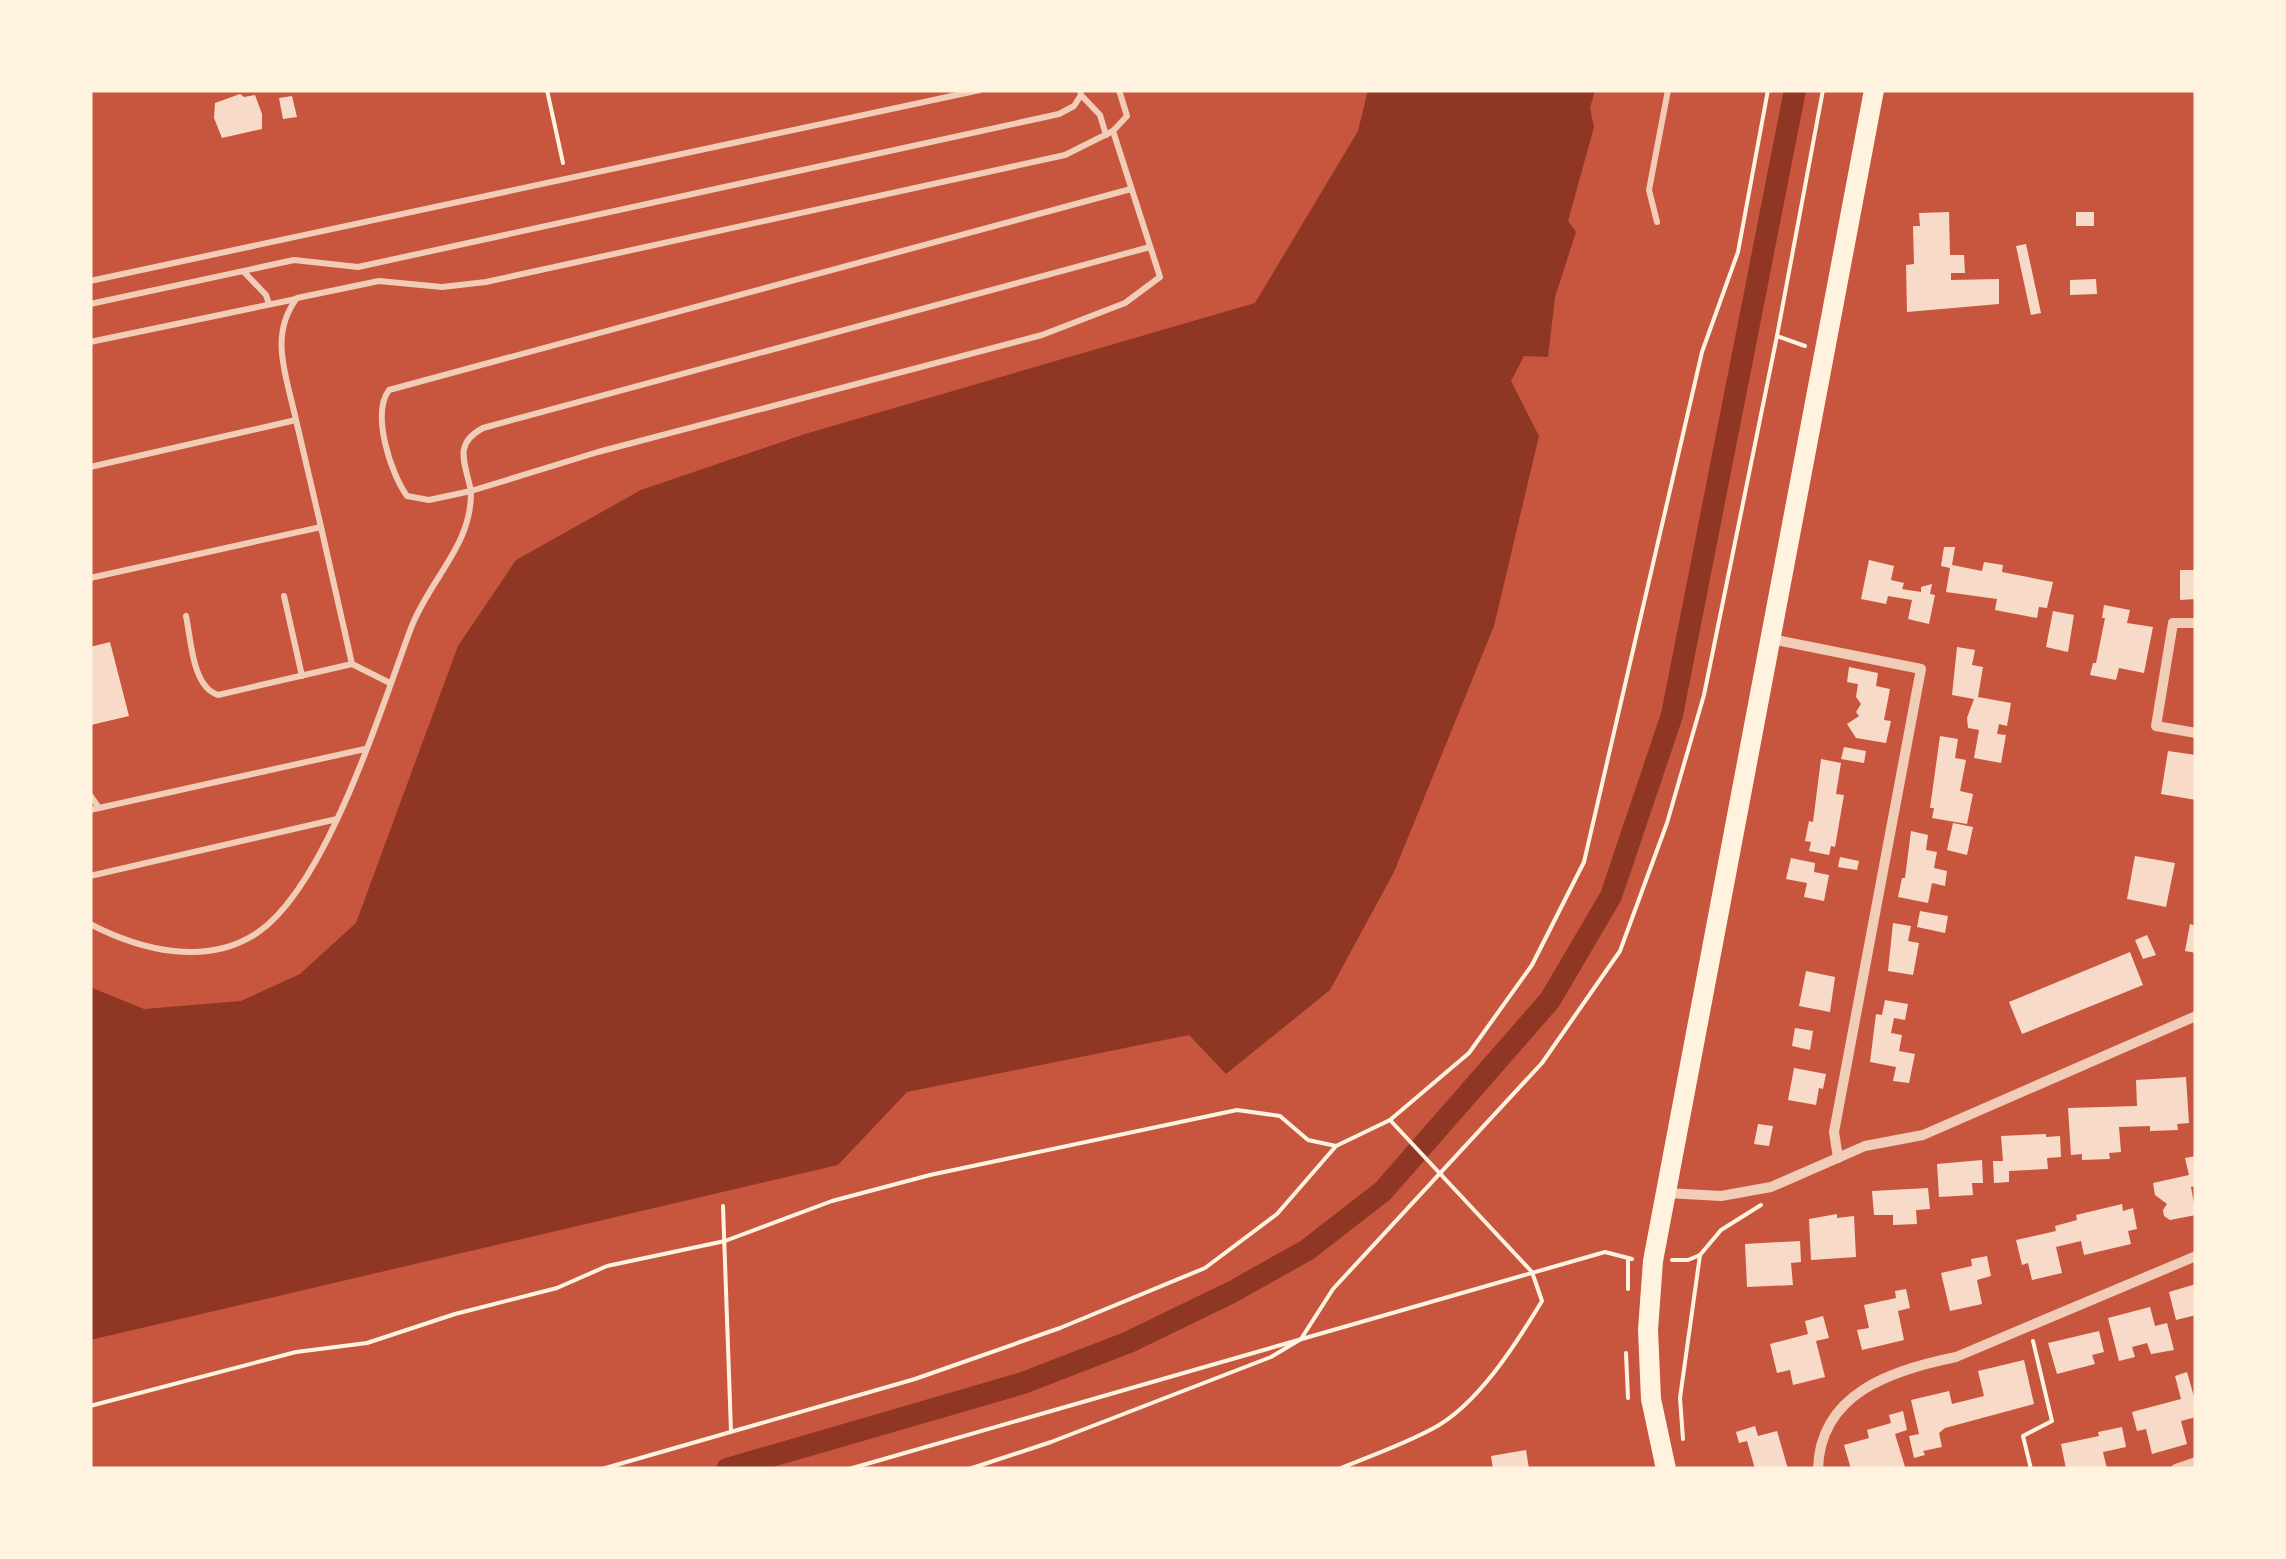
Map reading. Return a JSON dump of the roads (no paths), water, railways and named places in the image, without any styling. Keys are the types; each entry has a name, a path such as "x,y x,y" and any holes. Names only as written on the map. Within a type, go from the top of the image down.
{"main road":[{"path":"1666,1469 1651,1399 1648,1330 1653,1261 1874,90"}],"street":[{"path":"2196,623 2173,623 2156,726 2196,732"},
{"path":"1770,639 1922,669 1834,1132 1838,1158"},
{"path":"1665,1193 1721,1196 1771,1187 1865,1146 1922,1135 2196,1016"},
{"path":"1818,1469 1822,1436 1833,1414 1853,1394 1920,1364 1956,1357 2196,1256"},
{"path":"2176,1469 2196,1462"}],"lane":[{"path":"90,281 980,90"},
{"path":"90,342 379,281 442,287 486,282 1065,154 1109,133 1127,116 1118,90"},
{"path":"1657,222 1650,190 1668,90"},
{"path":"90,304 294,260 358,267 1060,114 1074,106 1081,93 1100,114 1131,189 1160,277 1125,302 1086,320 909,371 429,500 407,496 395,480 381,418 381,400 389,390 1131,189"},
{"path":"90,924 115,937 155,949 189,952 224,948 258,932 284,905 314,864 338,819 419,608 458,546 471,515 464,445 469,436 483,428 1150,246"},
{"path":"358,267 379,281"},
{"path":"243,271 266,295 269,304"},
{"path":"297,298 284,315 280,342 352,664"},
{"path":"90,467 296,420"},
{"path":"90,578 321,527"},
{"path":"284,596 302,676"},
{"path":"186,616 201,683 208,692 218,695 352,664 390,683"},
{"path":"90,810 365,749"},
{"path":"90,795 99,808"},
{"path":"90,876 338,819"}],"waterway":[{"path":"727,1469 1023,1383 1129,1342 1307,1250 1383,1191 1550,1000 1611,896 1672,715 1795,90"}]}
